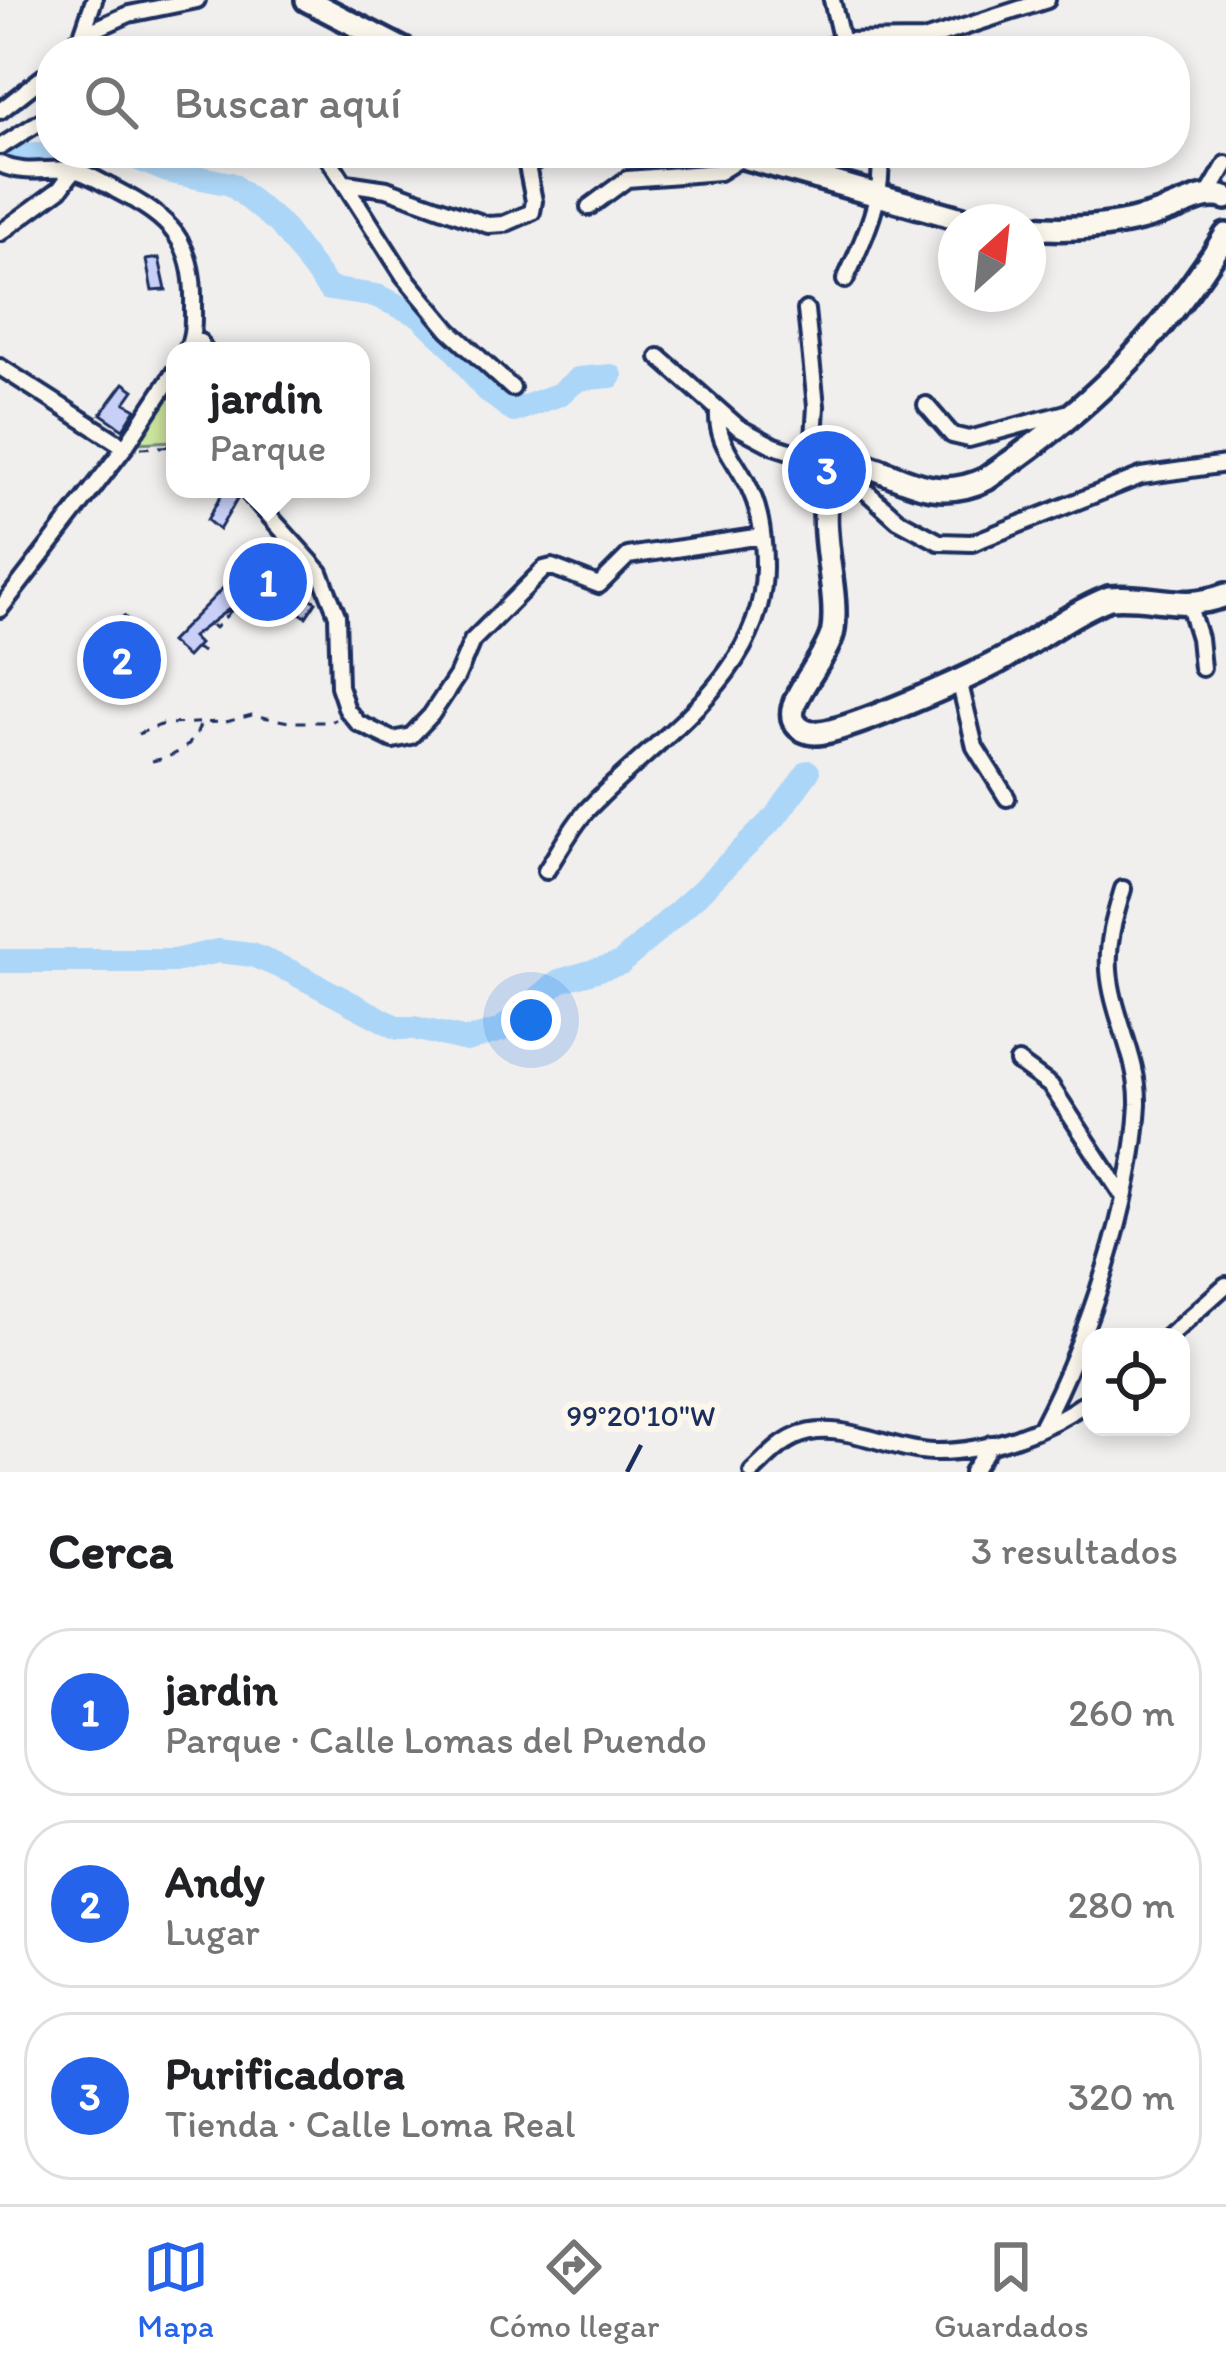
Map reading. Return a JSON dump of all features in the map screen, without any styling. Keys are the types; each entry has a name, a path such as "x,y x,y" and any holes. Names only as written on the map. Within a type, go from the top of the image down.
{"main road":[{"path":"307,0 334,6 382,36"},
{"path":"782,168 938,212"},
{"path":"1046,227 1106,227 1217,197"},
{"path":"1226,235 1132,362 1083,409 973,486 919,488 864,465 839,467 832,476 827,502 832,633 824,656 791,709 796,726 814,734 829,731 959,680 1109,598 1134,596 1189,606 1226,595"}],"street":[{"path":"82,35 94,0"},
{"path":"82,35 129,14 197,0"},
{"path":"832,0 841,36"},
{"path":"936,36 1047,0"},
{"path":"0,111 36,82"},
{"path":"0,147 36,124"},
{"path":"0,164 18,172 74,170 148,207 173,227 188,257 194,292 189,342"},
{"path":"1217,197 1226,164"},
{"path":"336,168 404,276 449,330 512,388"},
{"path":"347,183 387,189 488,225 504,224 532,212 526,168"},
{"path":"589,207 627,179 723,168"},
{"path":"845,280 863,240 881,168"},
{"path":"0,232 60,189 74,170"},
{"path":"806,310 816,406 813,456"},
{"path":"659,357 718,412 774,446 839,467 919,534 939,542 972,543 1141,476 1226,464"},
{"path":"0,368 124,448"},
{"path":"0,609 124,448 166,385"},
{"path":"926,405 952,435 969,439 1083,409"},
{"path":"546,871 585,813 706,698 732,667 762,600 762,536 749,486 720,442 718,412"},
{"path":"253,498 320,572 334,602 339,686 347,710 370,730 393,740 404,740 443,700 472,641 537,574 552,567 599,586 628,556 762,536"},
{"path":"1189,606 1202,668"},
{"path":"959,680 975,747 1007,797"},
{"path":"1041,1427 1092,1306 1123,1196 1138,1102 1109,973 1111,932 1124,890"},
{"path":"1018,1062 1051,1086 1123,1196"},
{"path":"1178,1328 1226,1286"},
{"path":"752,1472 780,1446 806,1433 838,1432 930,1452 991,1444 1041,1427 1082,1404"},
{"path":"972,1472 991,1444"}],"path":[{"path":"124,448 166,446"},
{"path":"212,625 215,628 242,599 258,615"},
{"path":"195,648 208,654"},
{"path":"138,734 163,724 226,722 253,715 289,722 332,722 347,710"},
{"path":"152,760 180,753 198,734 202,720"}],"green space":[{"path":"166,394 166,441 135,443"}],"building":[{"path":"159,258 166,290 152,291 146,260"},
{"path":"124,383 134,390 125,403 136,409 123,429 101,414"},
{"path":"220,498 238,498 219,530 207,520"},
{"path":"292,580 316,602 306,617 278,599"},
{"path":"230,581 245,597 192,637 199,644 187,657 170,642"},
{"path":"124,616 144,637 122,653 107,631"}],"waterway":[{"path":"0,149 36,154"},
{"path":"160,168 231,184 280,224 329,289 377,296 419,315 453,347 484,388 514,411 560,394 578,379 611,376"},
{"path":"0,961 174,961 218,951 252,955 398,1028 467,1040 501,1030 559,981 621,963 776,816 808,772"}],"place":[{"name":"Purificadora","path":"827,470"},
{"name":"jardin","path":"268,582"},
{"name":"Andy","path":"122,660"}]}
